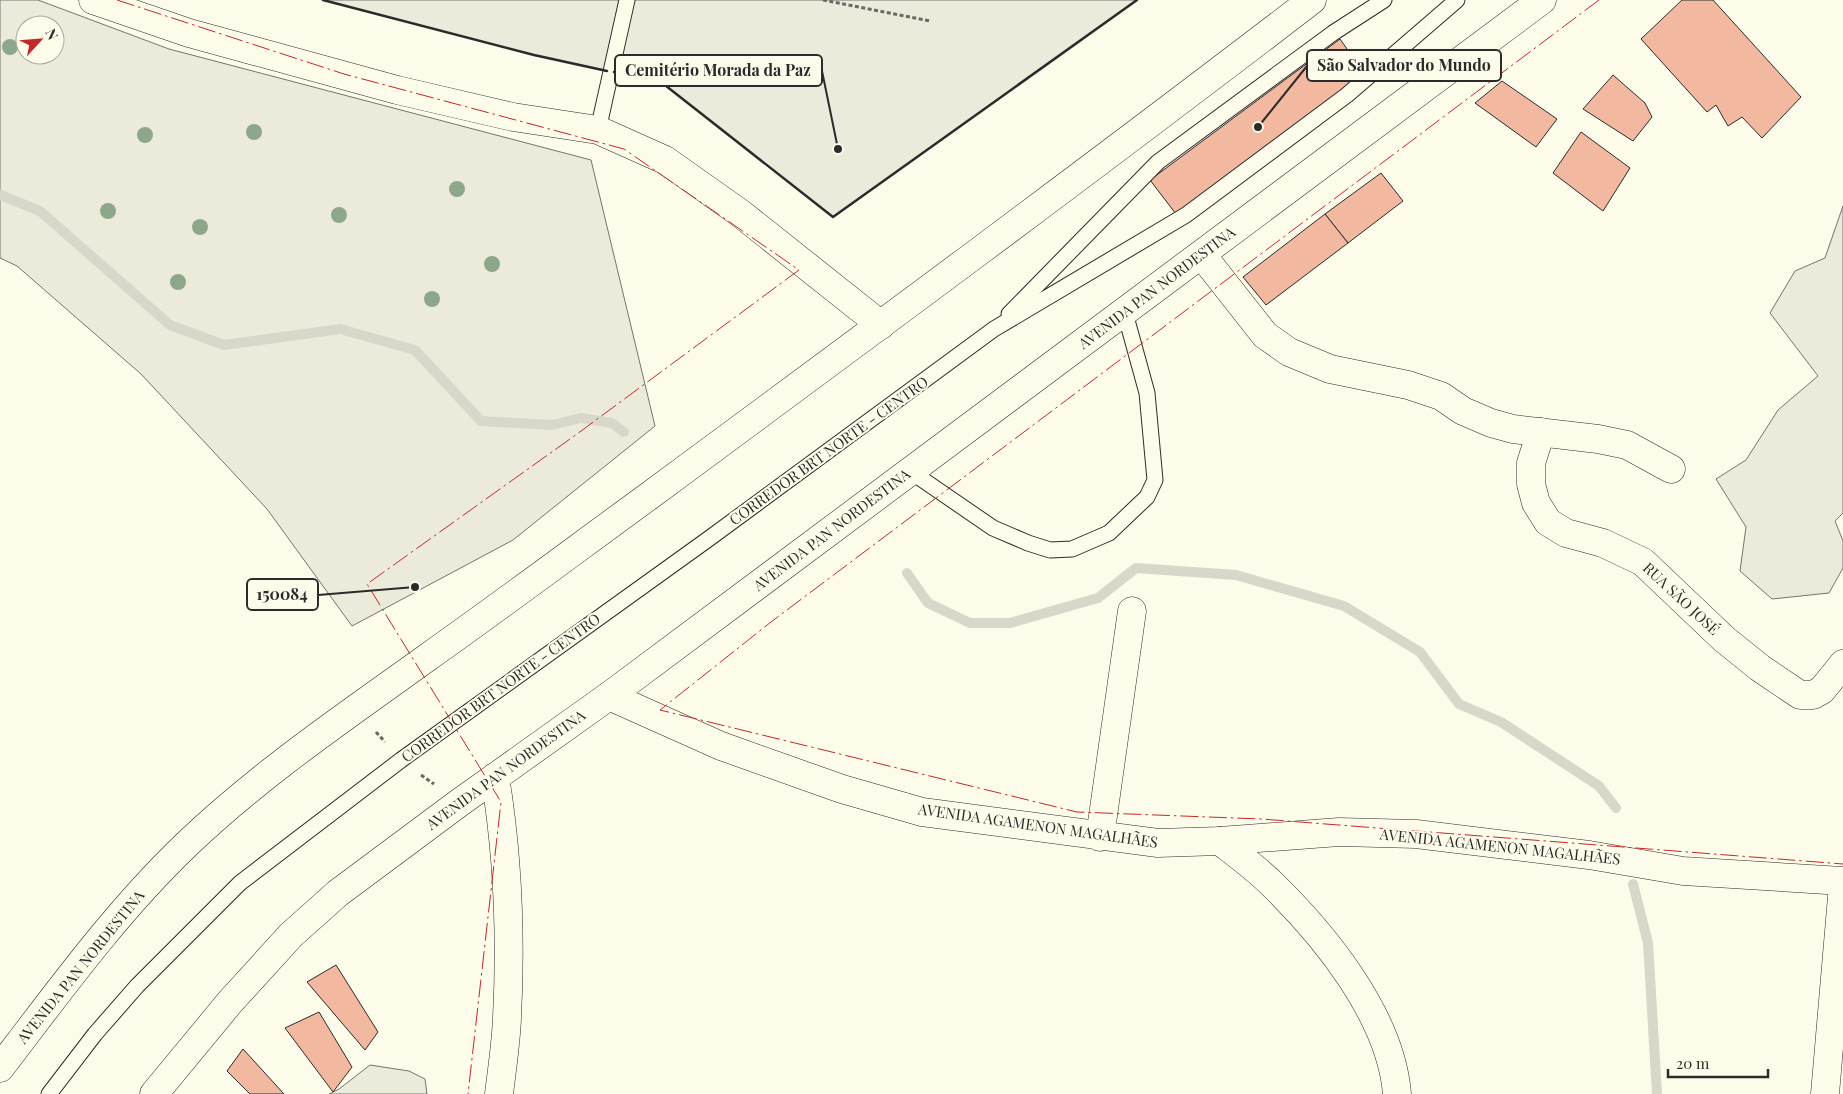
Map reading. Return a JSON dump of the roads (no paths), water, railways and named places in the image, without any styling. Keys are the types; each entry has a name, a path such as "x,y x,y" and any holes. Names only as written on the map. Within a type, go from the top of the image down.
{"main road":[{"path":"93,0 190,33 397,90 513,117 598,130 665,160 740,213 881,325"},
{"name":"AVENIDA PAN NORDESTINA","path":"0,1068 94,945 185,846 235,801 300,748 473,626 881,325 1133,137 1312,0"},
{"name":"AVENIDA PAN NORDESTINA","path":"154,1094 230,1002 290,935 338,893 495,777 610,696 1542,0"},
{"path":"1202,255 1265,335 1289,352 1330,369 1408,384 1441,396 1463,410 1491,423 1513,429 1598,438 1626,445 1671,469"},
{"name":"RUA SÃO JOSÉ","path":"1541,432 1531,464 1531,484 1536,503 1548,522 1566,533 1603,543 1643,562 1724,639 1760,668 1800,695 1813,695 1822,690 1838,672"},
{"path":"1100,837 1132,610"},
{"name":"AVENIDA AGAMENON MAGALHÃES","path":"610,696 721,746 842,789 922,812 1100,837 1158,843 1220,841 1339,832 1416,834 1589,855 1683,871 1843,881"},
{"path":"495,777 504,854 507,930 507,1019 499,1094"},
{"path":"1220,841 1272,883 1320,934 1364,1000 1382,1037 1396,1078 1397,1094"},
{"path":"1825,1094 1843,885"}],"lane":[{"path":"598,130 627,0"},
{"name":"CORREDOR BRT NORTE - CENTRO","path":"994,329 1158,162 1333,32 1384,0"},
{"name":"CORREDOR BRT NORTE - CENTRO","path":"49,1094 95,1034 137,986 240,883 394,766 707,540 994,329 1186,215 1347,95 1457,0"},
{"path":"910,471 993,528 1050,550 1072,548 1109,533 1147,497 1155,480 1147,393 1125,313"}],"waterway":[{"path":"0,195 40,211 170,325 224,345 340,329 415,350 481,421 552,425 581,418 612,423 624,432"},
{"path":"907,573 928,603 970,623 1010,623 1098,598 1136,568 1236,575 1344,606 1420,652 1459,704 1501,722 1599,786 1616,808"},
{"path":"1633,884 1648,943 1657,1094"}],"place":[{"name":"São Salvador do Mundo","path":"1258,127"},
{"name":"Cemitério Morada da Paz","path":"838,149"},
{"name":"150084","path":"415,587"}]}
